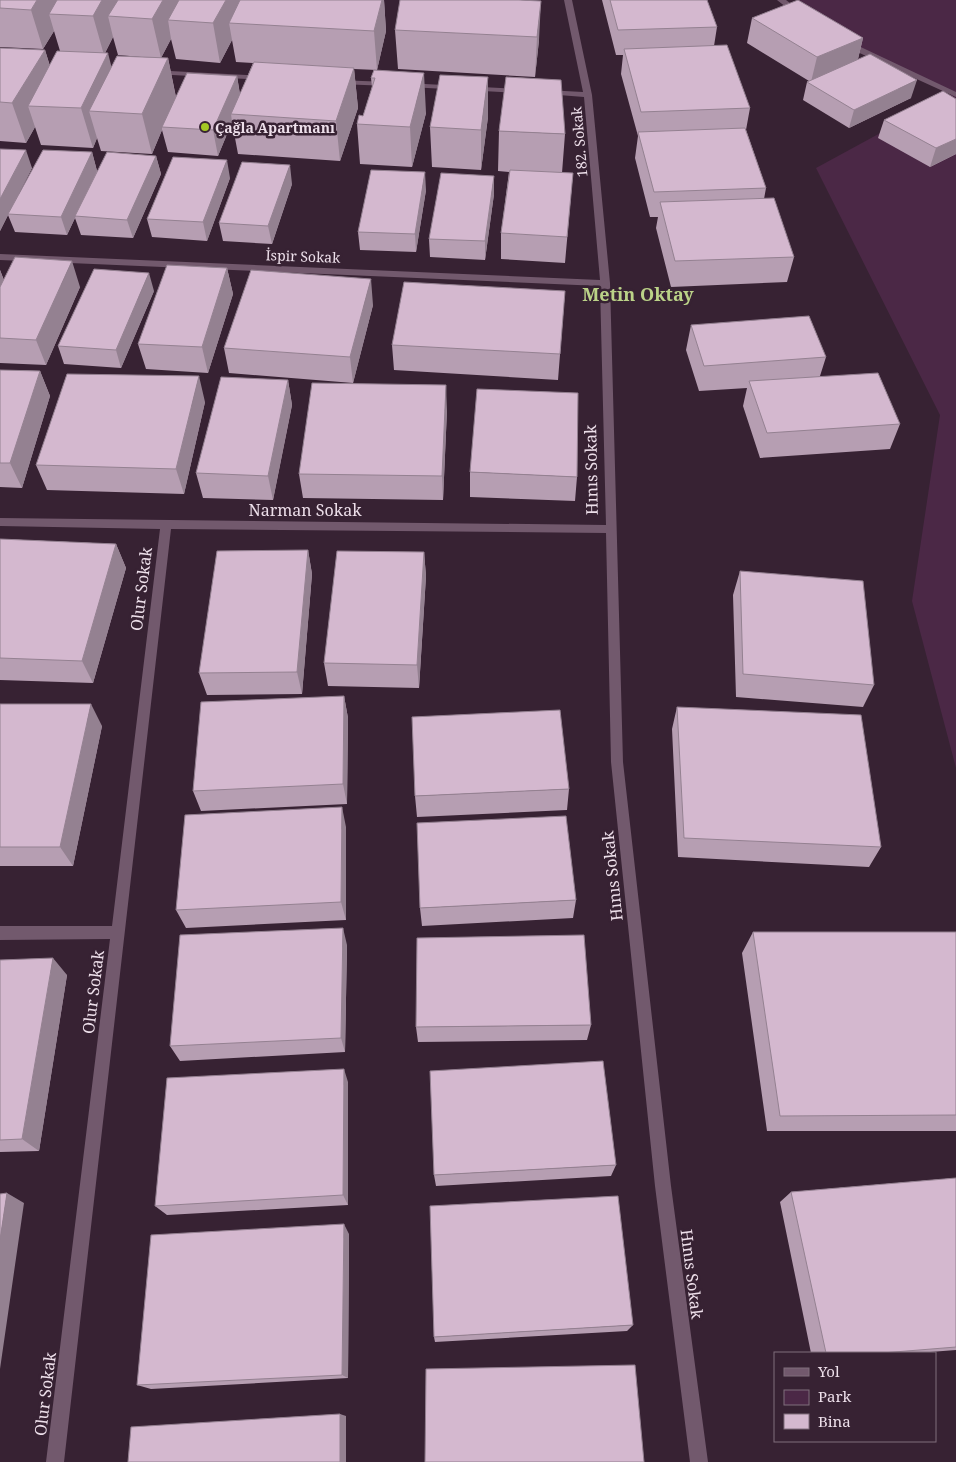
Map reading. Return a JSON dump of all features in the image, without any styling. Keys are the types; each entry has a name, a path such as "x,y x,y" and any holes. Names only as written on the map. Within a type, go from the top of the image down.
{"street":[{"name":"182. Sokak","path":"568,0 588,94 605,283"},
{"path":"781,0 806,18"},
{"path":"836,37 851,47 956,95"},
{"path":"150,72 269,78"},
{"path":"329,81 528,92"},
{"path":"538,92 588,94"},
{"name":"İspir Sokak","path":"0,257 605,283"},
{"name":"Hınıs Sokak","path":"605,283 617,762 663,1186 699,1462"},
{"name":"Narman Sokak","path":"0,522 610,529"},
{"name":"Olur Sokak","path":"55,1462 166,525"},
{"path":"0,933 118,932"}],"green space":[{"path":"798,0 956,0 956,768 912,601 940,415 816,168 952,94 851,47"}],"building":[{"path":"0,0 37,0 31,10 0,8"},
{"path":"57,0 102,0 93,16 49,14"},
{"path":"118,0 163,0 152,19 108,16"},
{"path":"179,0 226,0 213,23 168,20"},
{"path":"240,0 382,0 374,31 229,23"},
{"path":"400,0 541,1 537,37 395,30"},
{"path":"610,0 707,0 717,27 618,30"},
{"path":"798,0 863,38 817,57 752,18"},
{"path":"727,45 750,108 641,112 624,49"},
{"path":"0,48 45,50 12,103 0,102"},
{"path":"57,51 108,53 81,108 28,106"},
{"path":"870,54 917,80 854,110 807,82"},
{"path":"117,56 168,58 142,114 89,111"},
{"path":"254,62 354,68 336,121 231,114"},
{"path":"374,70 424,73 410,127 357,124 359,115 363,116 375,78 371,78"},
{"path":"187,73 237,76 213,130 162,127"},
{"path":"440,75 488,77 481,130 430,127"},
{"path":"506,77 561,80 565,134 499,131"},
{"path":"943,91 956,99 956,139 936,148 884,120"},
{"path":"745,128 766,188 654,192 638,132"},
{"path":"0,149 26,150 0,199"},
{"path":"43,150 92,152 61,217 8,214"},
{"path":"107,152 156,156 127,220 75,216"},
{"path":"173,157 227,160 203,222 147,219"},
{"path":"242,162 290,165 268,226 219,223"},
{"path":"371,170 425,172 415,234 358,232"},
{"path":"510,170 573,173 567,237 501,233"},
{"path":"441,173 494,176 485,241 429,239"},
{"path":"774,198 794,257 675,261 660,202"},
{"path":"15,257 72,261 36,340 0,338 0,287"},
{"path":"167,265 227,268 202,347 138,344"},
{"path":"94,269 149,273 116,350 58,346"},
{"path":"251,270 371,279 350,357 224,348"},
{"path":"404,282 565,291 560,354 392,345"},
{"path":"809,316 826,357 704,366 691,325"},
{"path":"0,370 40,371 10,463 0,463"},
{"path":"878,373 900,424 767,433 749,381"},
{"path":"67,374 199,376 176,469 36,465"},
{"path":"221,377 288,380 268,476 196,473"},
{"path":"312,383 446,385 442,476 299,474"},
{"path":"477,389 578,393 577,477 470,472"},
{"path":"0,539 116,544 82,661 0,658"},
{"path":"308,550 297,672 199,673 217,551"},
{"path":"337,551 424,552 417,665 324,663"},
{"path":"740,571 863,581 874,685 743,674"},
{"path":"344,696 343,784 193,791 201,702"},
{"path":"0,704 91,704 60,847 0,847"},
{"path":"677,707 861,715 881,847 684,838"},
{"path":"560,710 569,789 415,796 412,717"},
{"path":"342,807 341,902 176,910 185,815"},
{"path":"566,816 576,900 420,908 417,823"},
{"path":"343,928 341,1038 170,1046 180,935"},
{"path":"753,932 956,932 956,1115 780,1116"},
{"path":"584,935 591,1025 416,1027 417,938"},
{"path":"53,958 22,1139 0,1140 0,960"},
{"path":"603,1061 616,1165 434,1175 430,1071"},
{"path":"344,1069 343,1195 155,1206 167,1078"},
{"path":"956,1178 956,1347 894,1352 826,1352 791,1192"},
{"path":"7,1193 0,1240 0,1194"},
{"path":"618,1196 633,1325 434,1337 430,1206"},
{"path":"344,1224 342,1375 137,1385 151,1235"},
{"path":"635,1365 644,1462 425,1462 426,1369"},
{"path":"340,1414 340,1462 128,1462 131,1427"}],"place":[{"name":"Çağla Apartmanı","path":"205,127"}],"district":[{"name":"Metin Oktay","path":"638,294"}]}
